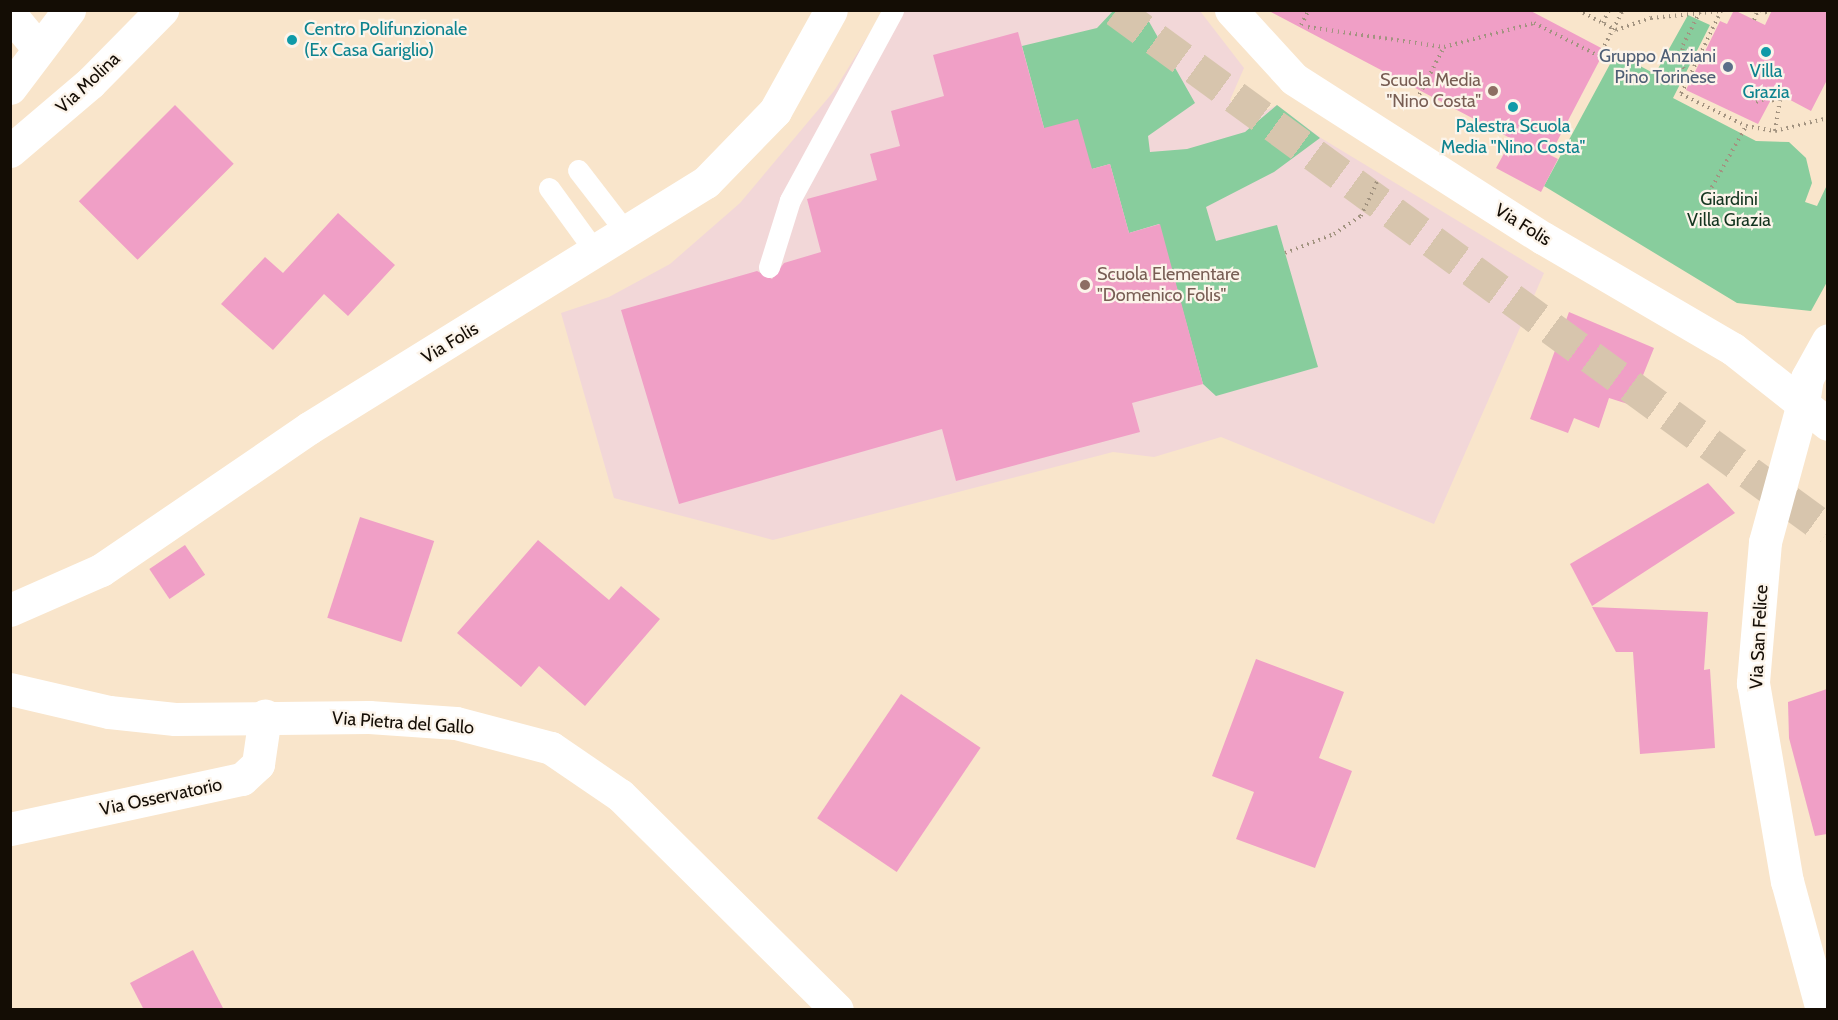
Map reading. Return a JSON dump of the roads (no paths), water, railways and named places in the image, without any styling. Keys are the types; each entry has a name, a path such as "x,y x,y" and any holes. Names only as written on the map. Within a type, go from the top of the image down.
{"street":[{"path":"10,88 69,10"},
{"name":"Via Molina","path":"10,151 90,83 162,10"},
{"name":"Via Folis","path":"10,610 101,570 309,428 628,235 706,182 775,111 831,10"},
{"name":"Via Folis","path":"1231,10 1294,79 1543,238 1734,349 1815,413"},
{"path":"10,14 39,49"},
{"name":"Via San Felice","path":"1822,1010 1787,881 1753,682 1765,542 1815,413 1807,378 1827,340"},
{"name":"Via Pietra del Gallo","path":"10,689 136,716 265,716 456,723 550,748 620,795 837,1010"},
{"name":"Via Osservatorio","path":"10,830 242,779 258,765 265,716"}],"lane":[{"path":"769,267 790,200 893,10"},
{"path":"578,170 628,235"},
{"path":"549,188 597,254"}],"tunnel":[{"path":"1116,10 1828,530"}],"place":[{"name":"Centro Polifunzionale (Ex Casa Gariglio)","path":"292,40"},
{"name":"Villa Grazia","path":"1766,52"},
{"name":"Gruppo Anziani Pino Torinese","path":"1728,67"},
{"name":"Scuola Media \"Nino Costa\"","path":"1493,91"},
{"name":"Palestra Scuola Media \"Nino Costa\"","path":"1513,107"},
{"name":"Scuola Elementare \"Domenico Folis\"","path":"1085,285"}],"park label":[{"name":"Giardini Villa Grazia","path":"1729,210"}]}
